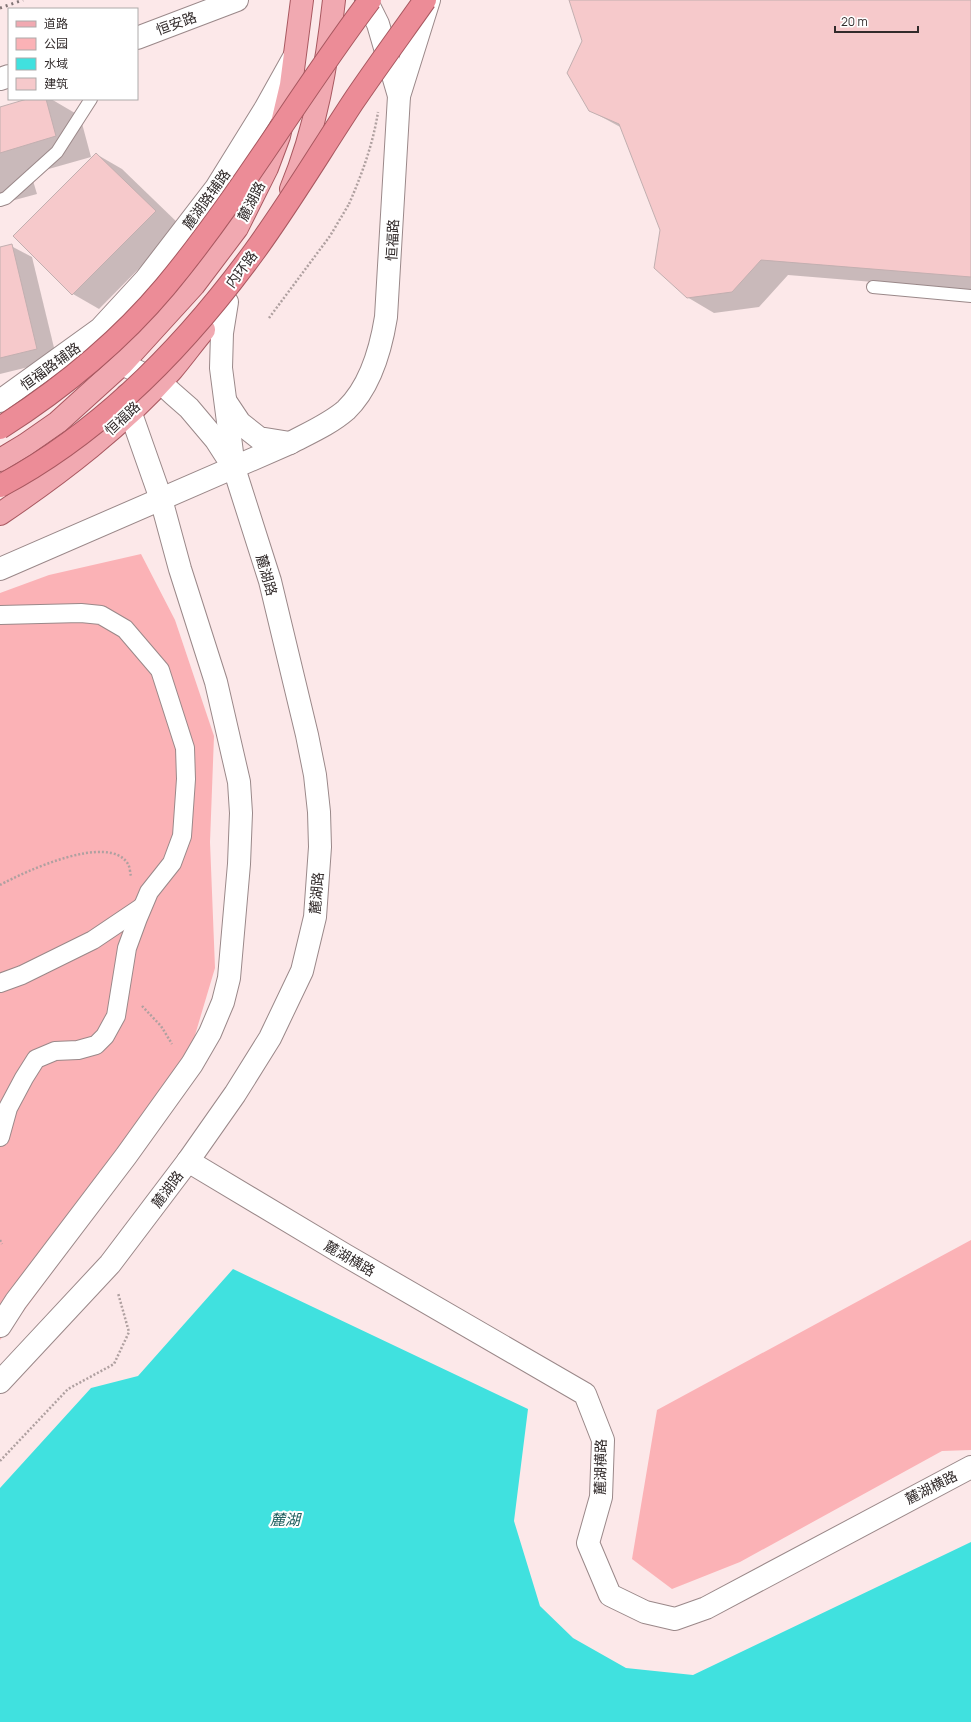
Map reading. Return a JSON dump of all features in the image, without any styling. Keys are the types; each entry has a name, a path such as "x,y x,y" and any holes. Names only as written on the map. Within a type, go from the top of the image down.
{"highway":[{"path":"0,428 89,364 135,320 164,288 208,233 314,76 370,0"},
{"name":"内环路","path":"0,486 52,454 92,425 136,386 202,319 254,252 304,179 352,103 425,0"}],"main road":[{"name":"恒安路","path":"138,38 237,0"},
{"name":"麓湖路","path":"0,1382 110,1264 188,1161 235,1094 270,1038 302,971 315,917 320,847 317,797 307,735 270,581 234,468 216,440 189,408 160,382 122,364 194,285 237,228 267,168 280,136 291,85 302,0"},
{"path":"234,468 221,368 222,333 226,302 254,264 274,233 294,183 308,142 329,45 334,0"},
{"path":"366,0 378,24 399,96"},
{"name":"恒福路","path":"0,569 290,443 325,425 346,409 363,388 382,341 389,287 399,96 429,0"},
{"name":"麓湖路辅路","path":"100,329 146,279 216,188 265,109 295,49"},
{"name":"恒福路","path":"0,514 45,483 91,448 160,382 226,302"},
{"name":"恒福路辅路","path":"0,401 100,329"},
{"path":"0,1326 16,1300 126,1156 192,1064 210,1034 223,1002 229,978 239,864 241,813 239,782 216,682 180,569 161,499 130,411 122,364"},
{"path":"0,460 58,422 122,364"},
{"path":"224,400 240,422 258,438 290,443"},
{"name":"麓湖横路","path":"188,1161 345,1255 585,1394 603,1440 601,1497 588,1543 610,1595 645,1612 675,1619 706,1608 971,1467"}],"street":[{"path":"0,615 82,613 101,615 125,629 160,670 185,748 186,779 182,836 172,863 149,892 142,907 127,948 116,1016 105,1036 96,1045 78,1050 55,1051 36,1059 8,1108 0,1137"},
{"path":"0,983 22,975 93,940 142,907"}],"lane":[{"path":"0,200 6,198 57,152 90,100"},
{"path":"873,287 971,296"}],"path":[{"path":"269,318 330,236 349,204"},
{"path":"0,885 24,872 79,853 102,852 121,856 129,865 131,879"},
{"path":"119,992 138,1002 161,1026 172,1044"},
{"path":"0,1240 2,1244"},
{"path":"0,1461 68,1388 114,1364 129,1332 110,1264"}],"green space":[{"path":"141,554 175,620 214,736 210,842 215,968 173,1109 23,1312 0,1340 0,593 49,575"},
{"path":"971,1240 971,1450 942,1451 740,1562 672,1589 632,1559 657,1410"}],"water":[{"name":"麓湖","path":"233,1269 528,1409 514,1521 540,1606 573,1638 626,1668 693,1675 971,1542 971,1722 0,1722 0,1488 91,1388 138,1376"}],"building":[{"path":"569,0 971,0 971,277 761,260 732,292 687,298 654,268 660,230 619,124 589,111 567,73 582,41"},
{"path":"24,100 46,100 56,136 0,153 0,107"},
{"path":"96,153 156,211 72,295 13,236"},
{"path":"12,244 37,349 0,358 0,247"}],"railway":[{"path":"0,8 23,0"}]}
